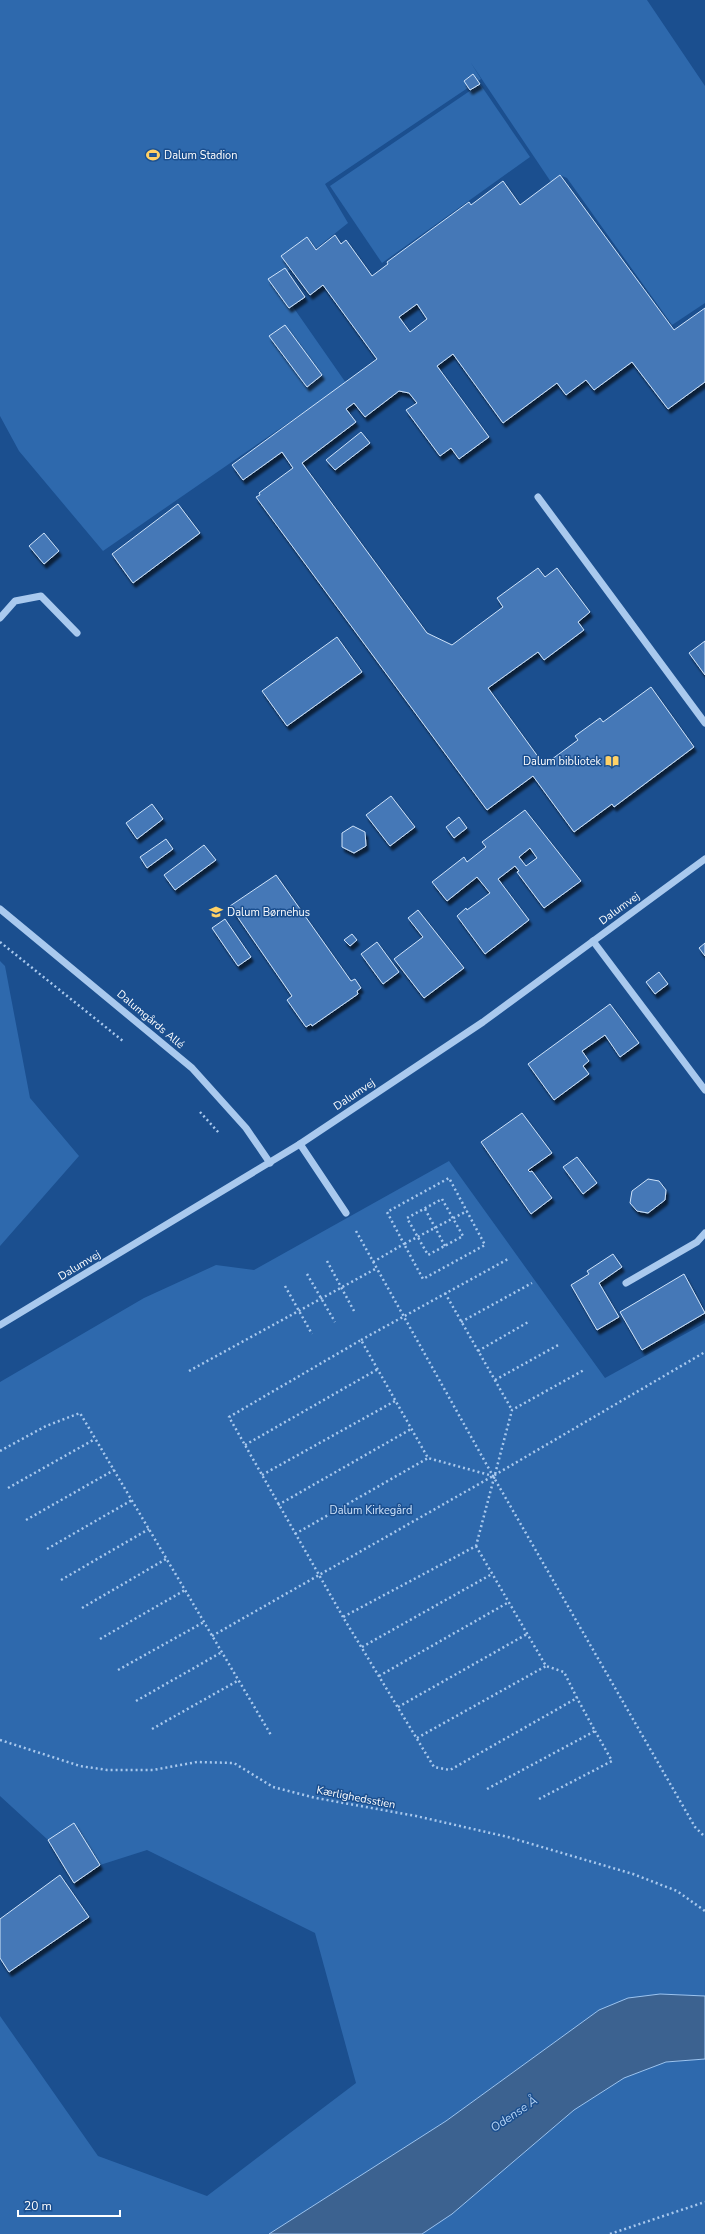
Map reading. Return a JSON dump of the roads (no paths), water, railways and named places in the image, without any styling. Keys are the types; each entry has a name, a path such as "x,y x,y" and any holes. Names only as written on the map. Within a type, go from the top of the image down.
{"street":[{"path":"538,497 705,723"},
{"path":"0,618 15,602 42,596 77,633"},
{"name":"Dalumvej","path":"0,1325 300,1144 483,1022 705,859"},
{"name":"Dalumgårds Allé","path":"0,909 192,1068 242,1124 270,1163"},
{"path":"592,941 705,1090"},
{"path":"300,1144 346,1213"},
{"path":"626,1283 697,1242 705,1233"}],"water":[{"name":"Odense Å","path":"660,1994 705,1996 705,2059 666,2062 624,2078 574,2110 452,2214 422,2234 269,2234 446,2121 599,2010 628,1998"}],"place":[{"name":"Dalum Stadion","path":"153,155"},
{"name":"Dalum bibliotek","path":"612,761"},
{"name":"Dalum Børnehus","path":"216,912"}],"park label":[{"name":"Dalum Kirkegård","path":"371,1510"}]}
